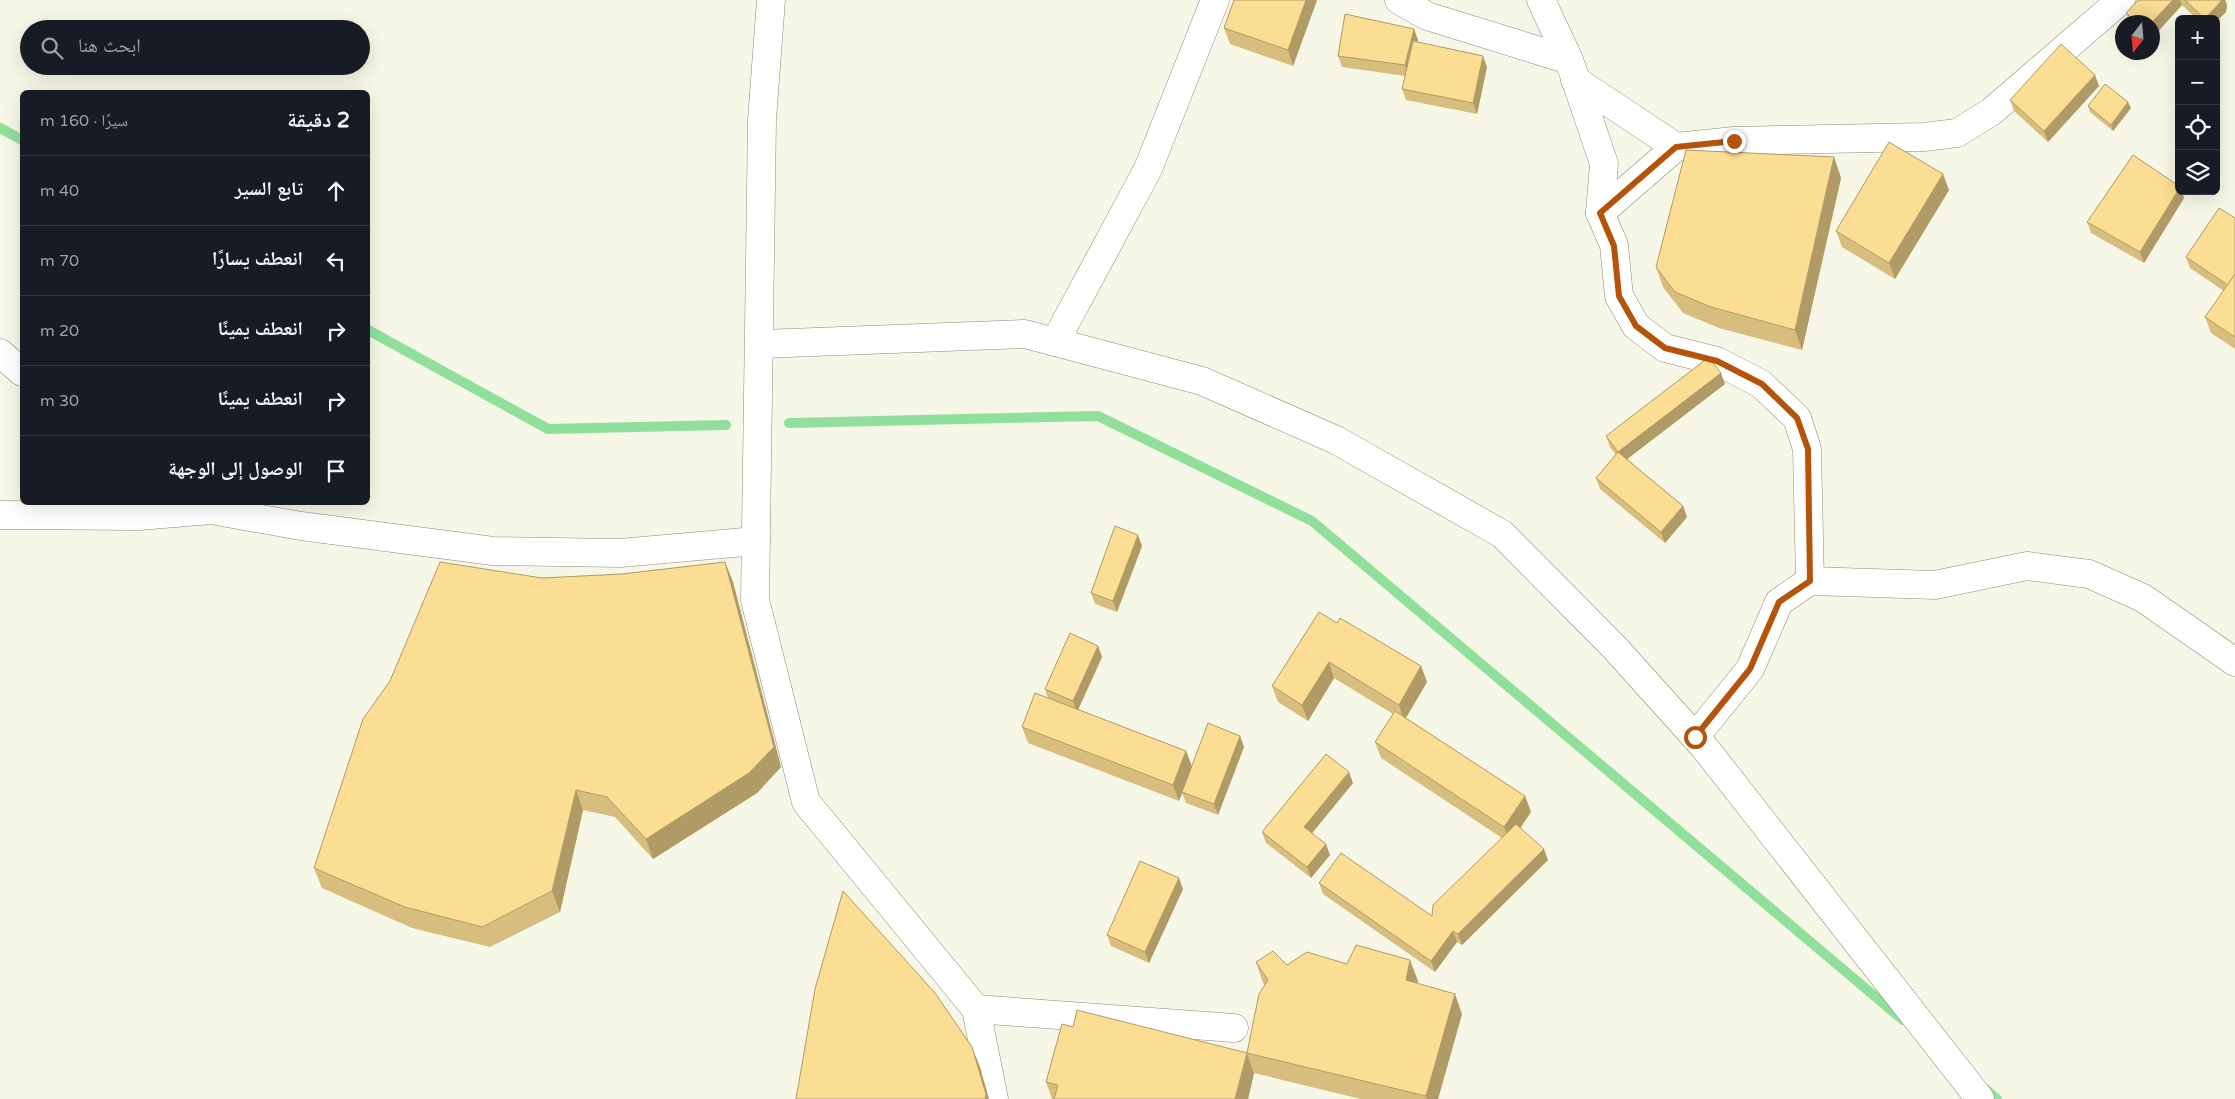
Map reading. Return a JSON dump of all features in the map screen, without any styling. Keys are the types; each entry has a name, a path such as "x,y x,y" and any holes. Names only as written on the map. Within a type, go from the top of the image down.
{"street":[{"path":"772,0 762,120 754,600 806,802 976,1010 994,1099"},
{"path":"1055,342 1148,170 1215,0"},
{"path":"1399,0 1434,8 1572,70 1676,147"},
{"path":"1541,0 1572,70 1604,164 1600,213 1614,246 1619,296 1636,326 1665,348 1717,361 1762,384 1797,418 1808,449 1810,581"},
{"path":"1600,213 1676,147 1734,141 1924,137 1957,133 1991,112 2121,0"},
{"path":"758,344 1025,334 1202,381 1336,440 1502,534 1615,648 1695,737 1980,1099"},
{"path":"0,353 20,370"},
{"path":"0,515 139,516 206,506 301,526 493,551 620,553 756,541"},
{"path":"1695,737 1750,669 1779,602 1810,581 1936,585 2028,566 2089,574 2143,598 2235,662"},
{"path":"976,1010 1234,1028"}],"building":[{"path":"1234,0 1306,0 1288,50 1224,28"},
{"path":"2138,0 2173,0 2159,15 2128,15 2126,13"},
{"path":"2185,0 2222,0 2209,15 2201,15"},
{"path":"1345,14 1414,29 1405,65 1338,56"},
{"path":"1413,41 1483,56 1473,103 1402,89"},
{"path":"2061,44 2095,75 2044,131 2010,100"},
{"path":"2105,84 2128,102 2111,125 2088,106"},
{"path":"1889,142 1943,174 1889,263 1836,231"},
{"path":"1686,150 1834,157 1795,330 1711,307 1675,292 1656,267"},
{"path":"2133,155 2175,183 2175,195 2140,252 2087,222"},
{"path":"2219,208 2235,218 2235,274 2228,285 2186,257"},
{"path":"2235,274 2235,337 2205,317"},
{"path":"1709,357 1721,373 1618,452 1606,436"},
{"path":"1618,452 1683,506 1661,532 1596,478"},
{"path":"1115,526 1138,535 1113,601 1091,593"},
{"path":"440,562 542,578 622,574 725,562 774,747 749,773 646,839 607,797 576,790 552,891 482,927 405,907 314,868 363,719 390,681"},
{"path":"1319,612 1337,623 1340,618 1421,666 1399,705 1329,662 1302,705 1272,686"},
{"path":"1070,633 1098,646 1073,701 1045,689"},
{"path":"1035,693 1186,751 1173,785 1022,727"},
{"path":"1395,711 1525,796 1504,827 1375,742"},
{"path":"1208,723 1240,736 1214,804 1182,792"},
{"path":"1326,754 1349,772 1304,827 1326,844 1307,867 1262,832"},
{"path":"1516,824 1544,849 1458,934 1453,931 1431,961 1319,883 1341,853 1432,916 1433,905"},
{"path":"1140,861 1179,878 1145,952 1107,935"},
{"path":"843,891 935,993 972,1047 986,1094 985,1099 796,1099 815,989"},
{"path":"1356,945 1410,960 1406,980 1455,994 1426,1096 1247,1053 1259,994 1268,980 1256,962 1273,951 1287,965 1307,952 1347,964"},
{"path":"1077,1010 1247,1053 1235,1099 1054,1099 1058,1085 1046,1082 1062,1024 1073,1027"}],"waterway":[{"path":"0,128 20,139"},
{"path":"370,331 548,429 726,425"},
{"path":"789,423 1098,416 1312,521 1903,1020"},
{"path":"1983,1087 1997,1099"}],"route":[{"path":"1695,737 1750,669 1779,602 1810,581 1808,449 1797,418 1762,384 1717,361 1665,348 1636,326 1619,296 1614,246 1600,213 1676,147 1734,141"}]}
